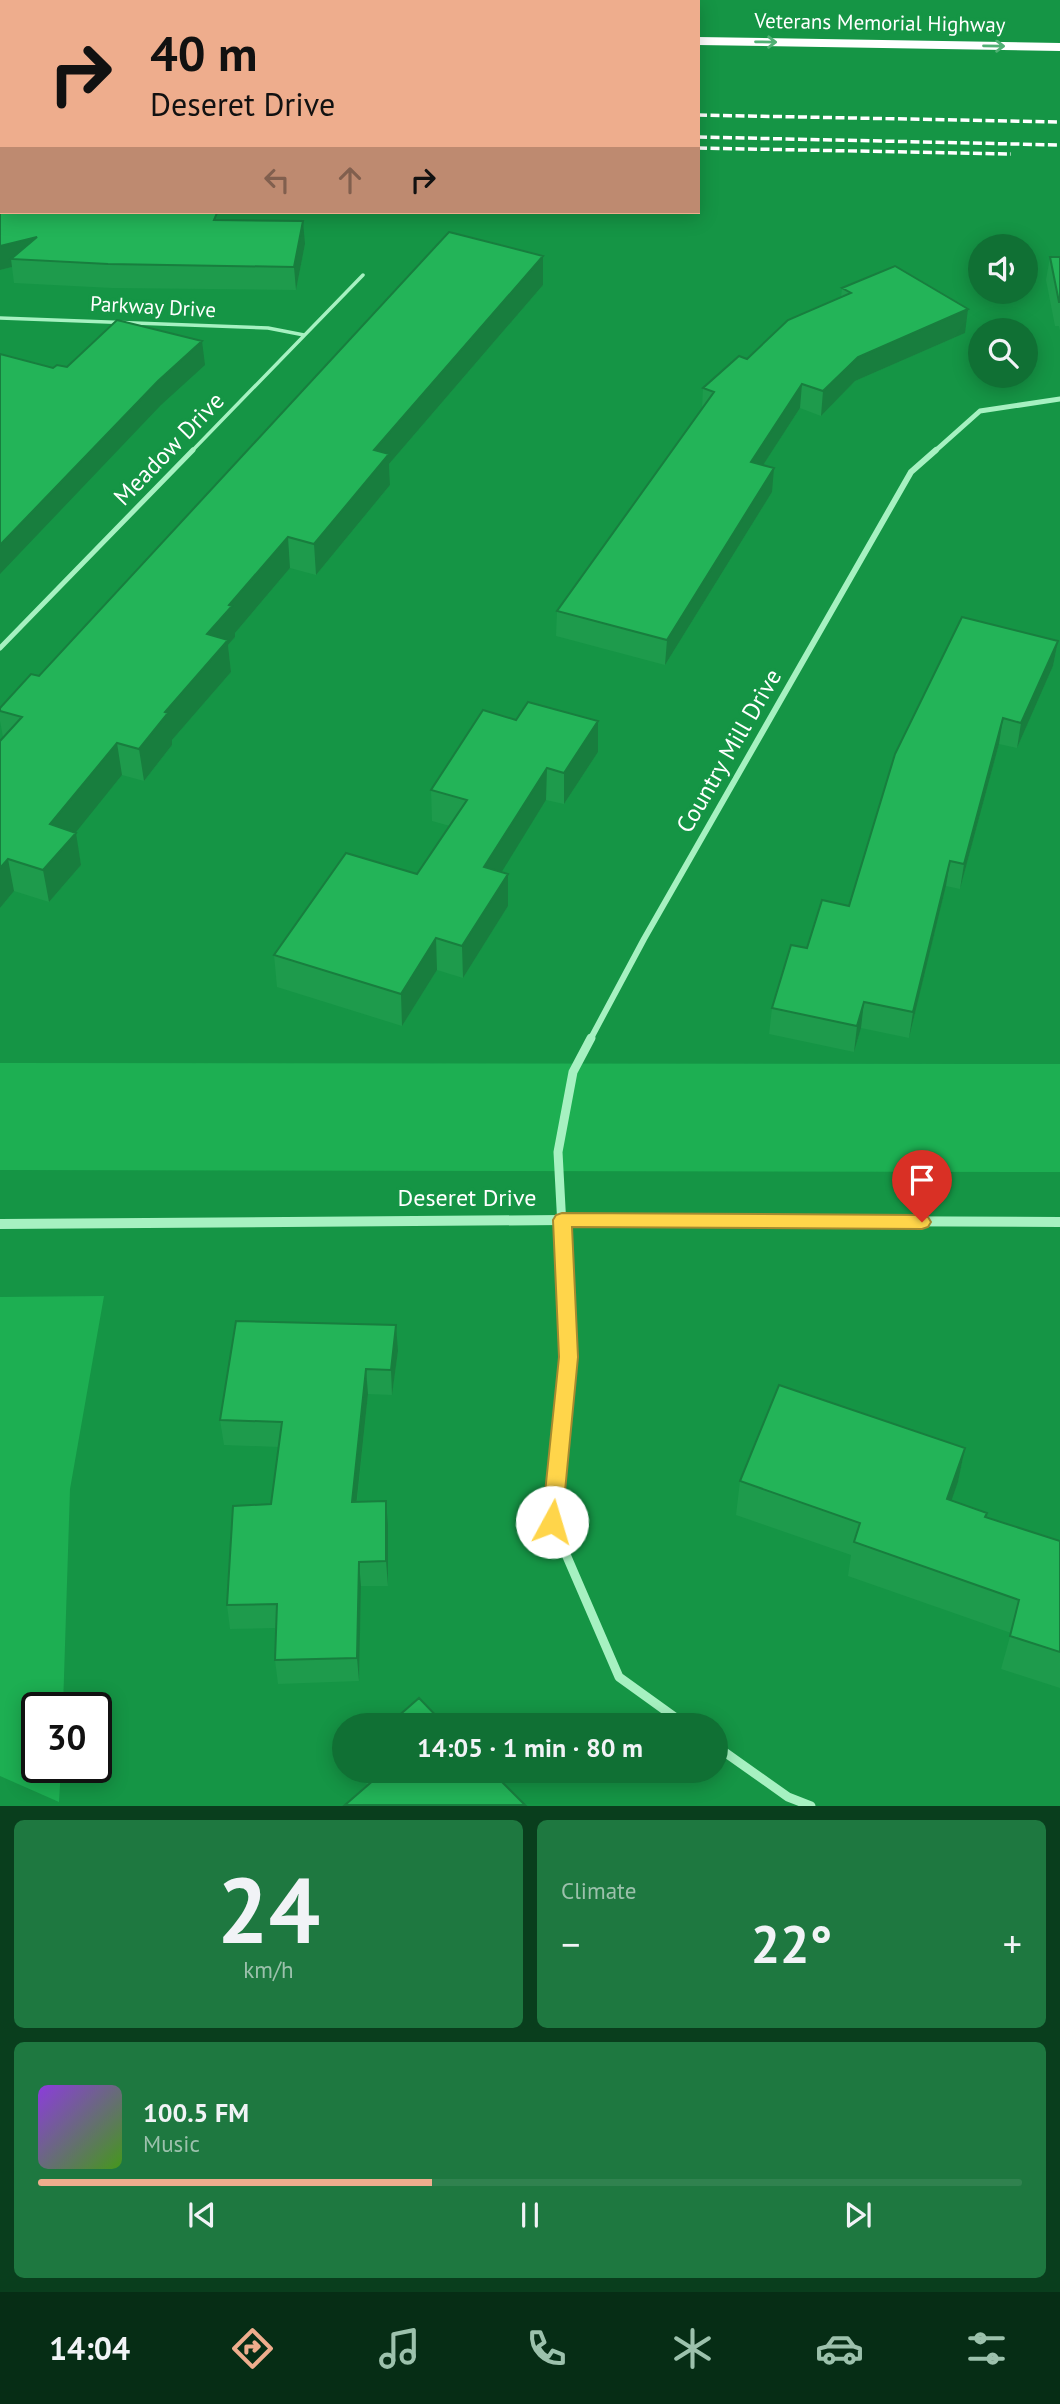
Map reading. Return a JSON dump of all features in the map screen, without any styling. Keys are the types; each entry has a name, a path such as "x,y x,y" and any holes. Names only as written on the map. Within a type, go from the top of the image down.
{"highway":[{"name":"Veterans Memorial Highway","path":"700,41 1060,47"}],"street":[{"name":"Country Mill Drive","path":"669,1713 618,1676 552,1522 569,1357 558,1152 573,1072 644,939 911,472 980,411 1060,399"},
{"name":"Deseret Drive","path":"0,1224 562,1220 1060,1223"},
{"path":"728,1754 788,1797 811,1805"}],"lane":[{"name":"Meadow Drive","path":"0,648 363,275"},
{"name":"Parkway Drive","path":"0,318 268,328 303,335"}],"green space":[{"path":"0,1063 1060,1064 1060,1172 0,1170"},
{"path":"104,1296 70,1489 64,1692 21,1692 21,1783 60,1783 59,1802 0,1776 0,1297"}],"building":[{"path":"0,214 217,214 214,220 303,221 294,267 108,264 11,259 37,237 0,246"},
{"path":"449,232 543,256 374,450 389,454 314,544 288,537 229,605 232,606 207,634 228,640 165,712 168,713 139,749 117,743 50,824 76,833 43,870 8,859 0,868 0,741 22,717 0,711 0,708 31,674 39,676"},
{"path":"1050,257 1060,257 1060,302 1059,302"},
{"path":"895,266 968,309 858,357 823,391 802,384 751,462 774,468 667,640 557,611 714,392 703,388 739,356 747,359 788,320 851,293 842,288"},
{"path":"117,320 202,341 158,381 0,545 0,354 53,368 57,365 67,367"},
{"path":"962,617 1058,641 1021,723 1003,718 964,864 950,861 913,1012 864,1002 857,1026 772,1008 791,945 807,948 822,900 849,906 895,754"},
{"path":"528,702 598,721 564,773 547,768 484,867 508,874 462,946 436,938 401,994 274,955 346,853 417,874 467,800 431,790 483,710 516,720"},
{"path":"236,1321 396,1325 391,1370 366,1369 352,1502 386,1501 386,1561 359,1562 357,1658 275,1660 277,1604 227,1605 233,1506 271,1504 282,1422 220,1420"},
{"path":"779,1385 965,1448 947,1499 987,1513 985,1517 1060,1541 1060,1652 1010,1636 1019,1600 854,1542 860,1523 740,1481"},
{"path":"419,1698 433,1713 402,1713"},
{"path":"370,1783 503,1783 525,1805 345,1805"}],"railway":[{"path":"700,115 1060,122"},
{"path":"700,137 1060,145"},
{"path":"700,148 1011,154"}],"route":[{"path":"552,1522 569,1357 562,1220 922,1222"}]}
